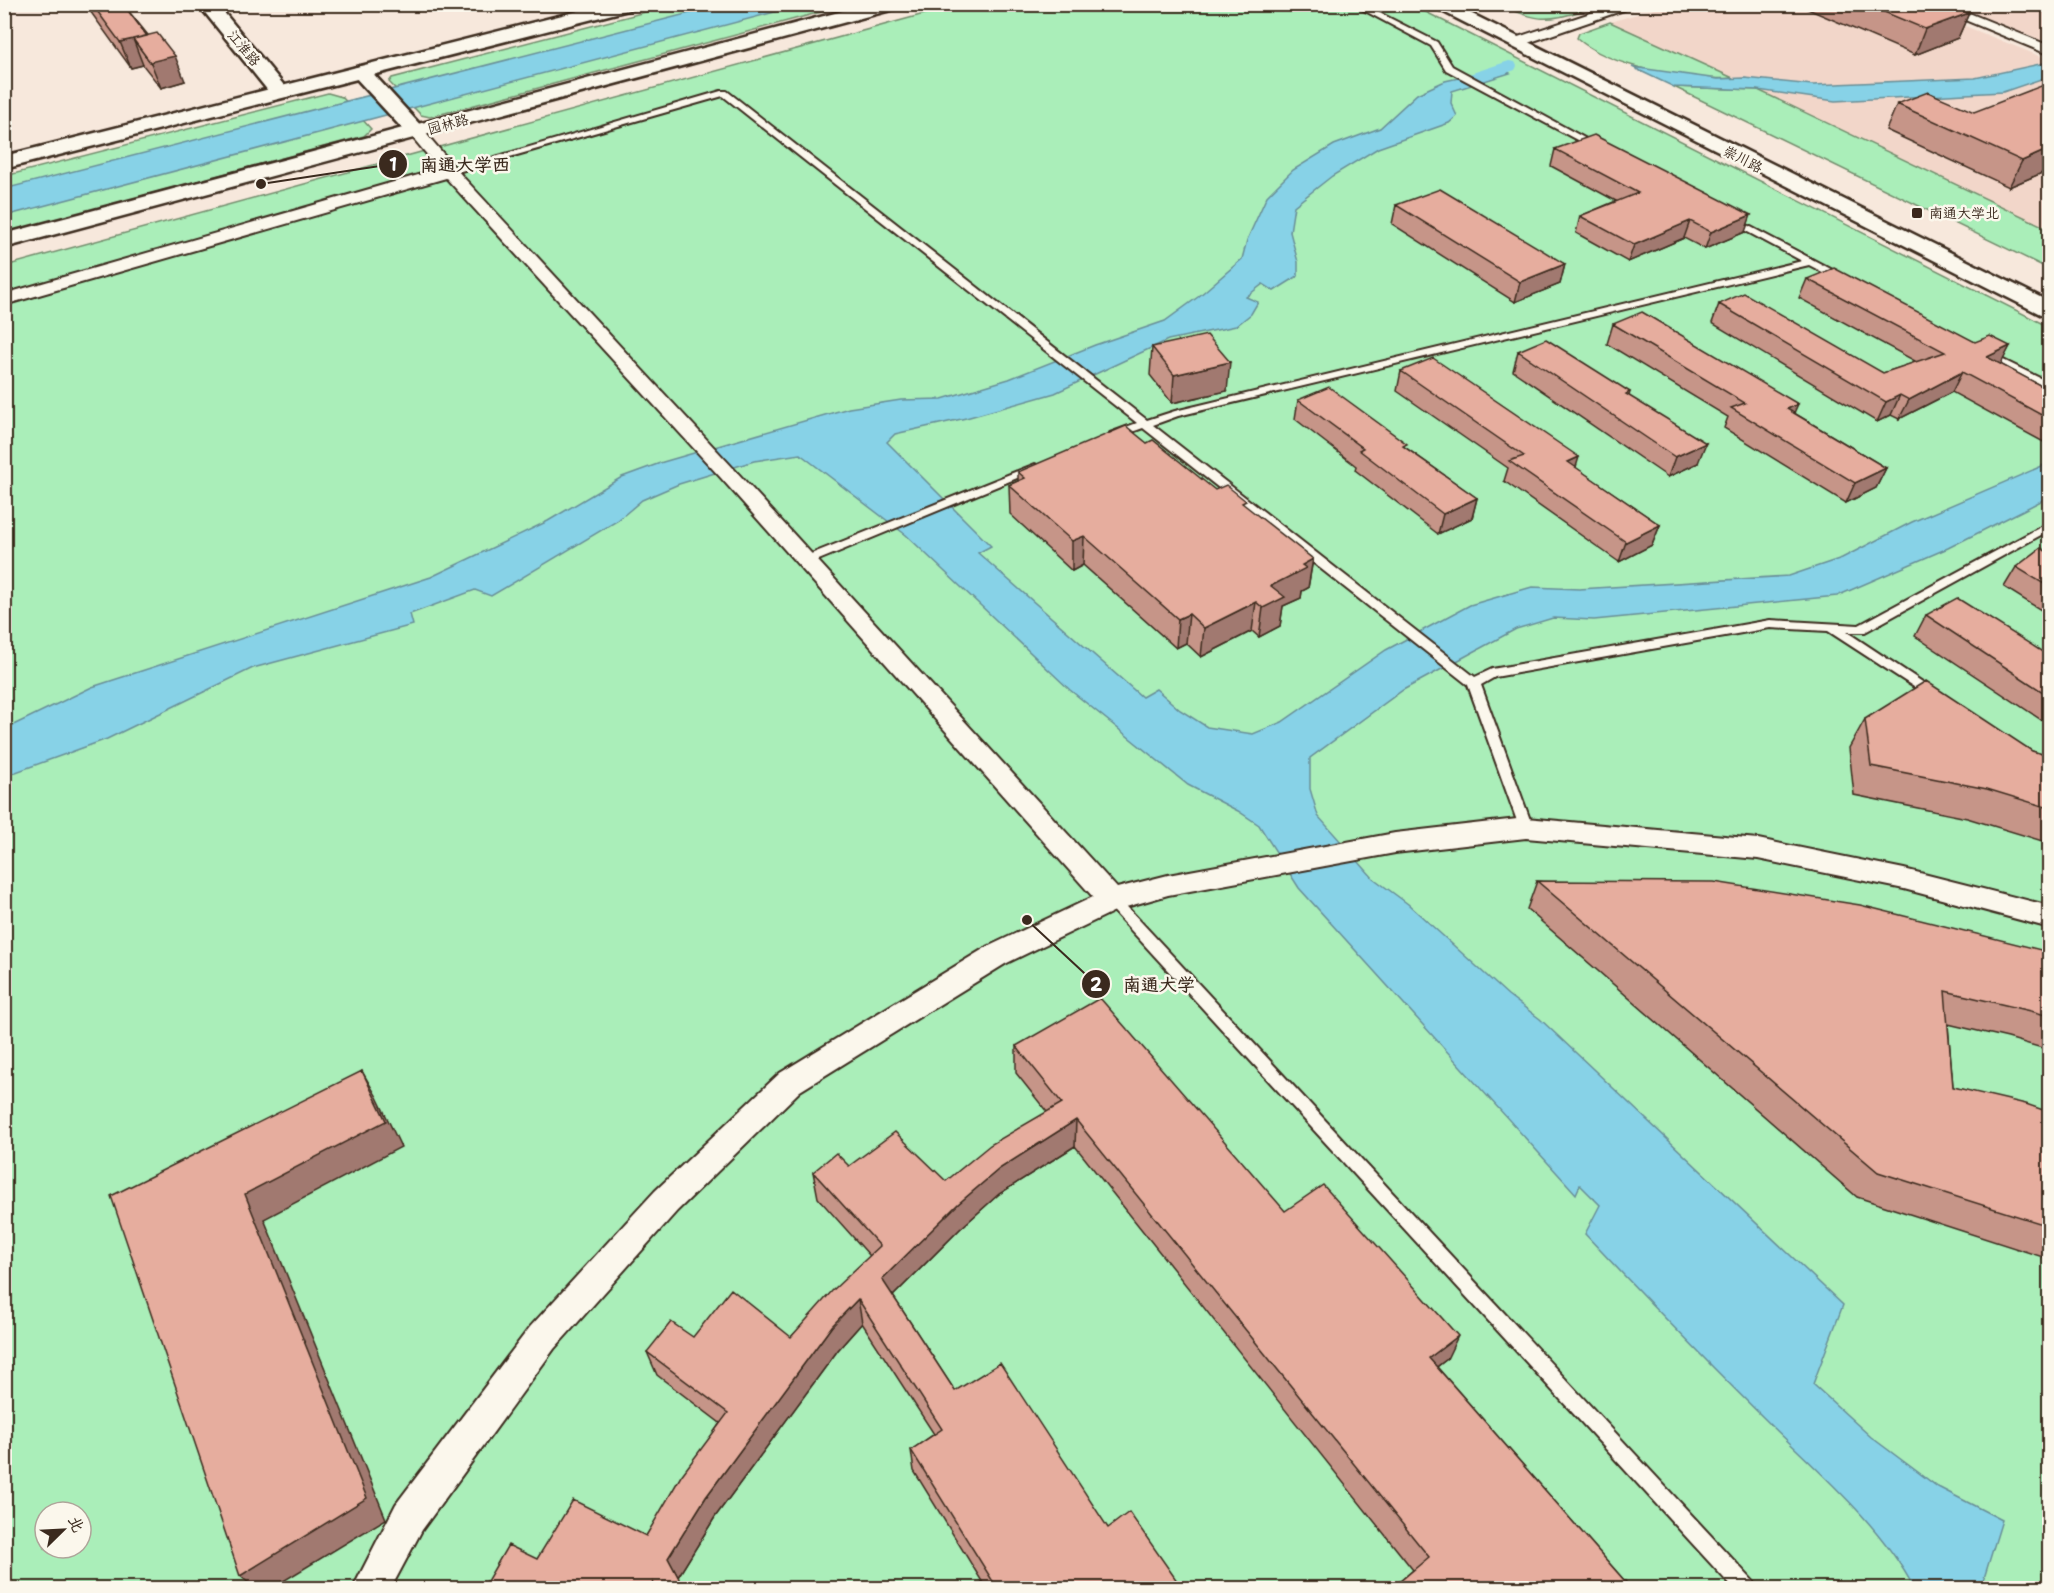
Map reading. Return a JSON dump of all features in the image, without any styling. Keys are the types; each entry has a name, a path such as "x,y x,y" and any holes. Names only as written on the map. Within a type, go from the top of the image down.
{"main road":[{"name":"江淮路","path":"207,4 280,93"},
{"path":"4,163 280,93 367,78 630,4"},
{"name":"园林路","path":"4,241 412,127 892,4"},
{"name":"崇川路","path":"1437,4 1525,40 2049,292"},
{"name":"崇川路","path":"1469,4 1525,40 2049,312"},
{"path":"367,78 412,127"}],"street":[{"path":"1525,40 1634,4"},
{"path":"1933,4 2049,51"},
{"path":"412,127 1112,900"},
{"path":"4,300 450,171"},
{"path":"371,1588 409,1517 542,1338 666,1201 790,1082 994,956 1112,900 1168,885 1395,843 1526,828 1758,849 1904,879 2049,917"}],"lane":[{"path":"1355,4 1434,44 1449,68 1606,151"},
{"path":"450,171 724,93 1092,379 1144,423 1409,629 1474,683 1526,828"},
{"path":"1718,212 1852,284"},
{"path":"1101,440 1144,423 1810,262"},
{"path":"1977,349 2049,387"},
{"path":"804,561 1048,461"},
{"path":"1474,683 1492,673 1770,624 1861,629 2049,525"},
{"path":"1828,626 1944,702"},
{"path":"1112,900 1746,1588"}],"shaded area":[{"path":"1668,5 1913,5 2049,60 2049,229 1610,22"},
{"path":"1953,5 2049,5 2049,43"}],"green space":[{"path":"1410,4 2049,327 2049,1588 5,1588 5,266 957,5"},
{"path":"672,5 847,5 430,117 421,115 389,82 392,78"},
{"path":"1501,5 1567,5 1581,11 1558,17 1540,18 1522,14"},
{"path":"1610,22 1733,78 1673,75 1630,65 1591,48 1577,38 1579,33"},
{"path":"1674,87 1758,90 2049,229 2049,269"},
{"path":"328,93 342,97 371,129 364,136 5,233 5,176"}],"water":[{"path":"721,5 801,5 5,216 4,189"},
{"path":"2049,62 2050,76 2003,92 1835,101 1758,90 1674,87 1632,67 1718,79 1745,78 1813,85 1975,78"},
{"path":"1503,68 1510,73 1452,91 1451,103 1457,116 1449,123 1378,148 1332,176 1294,206 1290,232 1298,262 1298,276 1274,291 1263,284 1246,297 1258,302 1251,314 1236,326 1168,340 1055,393 966,418 895,434 887,442 991,546 978,553 1142,697 1156,689 1180,710 1207,727 1253,734 1282,722 1386,650 1470,605 1532,587 1579,589 1789,576 1842,558 1912,522 2049,463 2049,497 1948,548 1837,596 1594,620 1553,618 1516,629 1403,690 1310,758 1310,789 1318,816 1373,878 1408,904 1508,995 1540,1019 1843,1305 1813,1384 1871,1437 1938,1487 2002,1520 1981,1588 1914,1588 1885,1543 1849,1501 1700,1354 1585,1234 1600,1205 1580,1185 1576,1194 1299,888 1259,825 1238,811 1188,785 1070,690 906,535 800,454 754,461 679,484 642,500 617,521 491,596 475,590 410,614 413,625 253,668 107,739 5,776 5,729 92,687 431,577 548,521 622,477 663,462 849,408 901,400 942,399 1009,379 1095,345 1165,321 1198,297 1242,259 1247,240 1267,196 1293,170 1334,145 1380,128 1417,94 1445,81"}],"building":[{"path":"92,4 123,4 147,36 120,42"},
{"path":"1865,4 1946,4 1969,13 1925,29"},
{"path":"157,33 175,56 150,62 133,39"},
{"path":"2049,83 2049,149 2022,161 1897,104 1928,92 1974,112"},
{"path":"1594,135 1751,215 1711,232 1690,221 1634,245 1580,216 1638,193 1555,149"},
{"path":"1440,189 1565,264 1520,282 1396,205"},
{"path":"1834,268 1975,342 1990,336 2010,346 1987,357 2049,390 2049,419 1962,372 1909,400 1900,395 1886,402 1719,304 1744,293 1883,373 1945,352 1807,279"},
{"path":"1642,312 1798,404 1787,409 1886,468 1855,483 1731,408 1745,403 1613,324"},
{"path":"1207,335 1230,362 1174,375 1152,347"},
{"path":"1546,339 1630,392 1626,394 1706,443 1675,457 1518,351"},
{"path":"1433,358 1579,457 1568,462 1660,525 1626,542 1509,461 1524,456 1401,371"},
{"path":"1329,387 1407,444 1403,446 1477,498 1443,514 1359,450 1363,448 1298,400"},
{"path":"1126,426 1147,443 1153,440 1215,490 1226,485 1246,501 1242,503 1313,559 1302,565 1306,568 1271,586 1285,597 1263,608 1256,602 1204,628 1189,614 1178,619 1084,536 1072,541 1009,485 1025,478 1018,472"},
{"path":"2041,548 2049,553 2049,587 2016,567"},
{"path":"1957,598 2049,656 2049,696 1926,615"},
{"path":"1926,681 2032,751 2049,756 2049,808 1987,789 1871,766 1865,719"},
{"path":"1537,881 1714,882 1860,905 2049,952 2049,1016 1945,991 1953,1087 2026,1104 2049,1112 2049,1226 1878,1172"},
{"path":"1100,998 1285,1211 1323,1185 1458,1336 1429,1358 1631,1588 1392,1588 1429,1557 1076,1120 999,1169 958,1204 882,1279 955,1391 1000,1363 1108,1528 1129,1512 1182,1588 997,1588 911,1450 942,1429 858,1299 832,1326 706,1497 668,1558 684,1588 656,1588 653,1582 650,1588 483,1588 508,1545 537,1559 573,1500 646,1536 681,1476 728,1413 647,1352 671,1322 693,1337 731,1289 791,1337 832,1291 880,1246 813,1172 836,1153 849,1166 895,1132 946,1181 990,1145 1062,1103 1016,1046"},
{"path":"362,1071 386,1121 245,1194 367,1498 240,1576 111,1196"}],"waterway":[{"path":"1466,81 1509,66"}],"place":[{"name":"南通大学西","path":"261,184"},
{"name":"南通大学北","path":"1917,213"},
{"name":"南通大学","path":"1027,920"}]}
